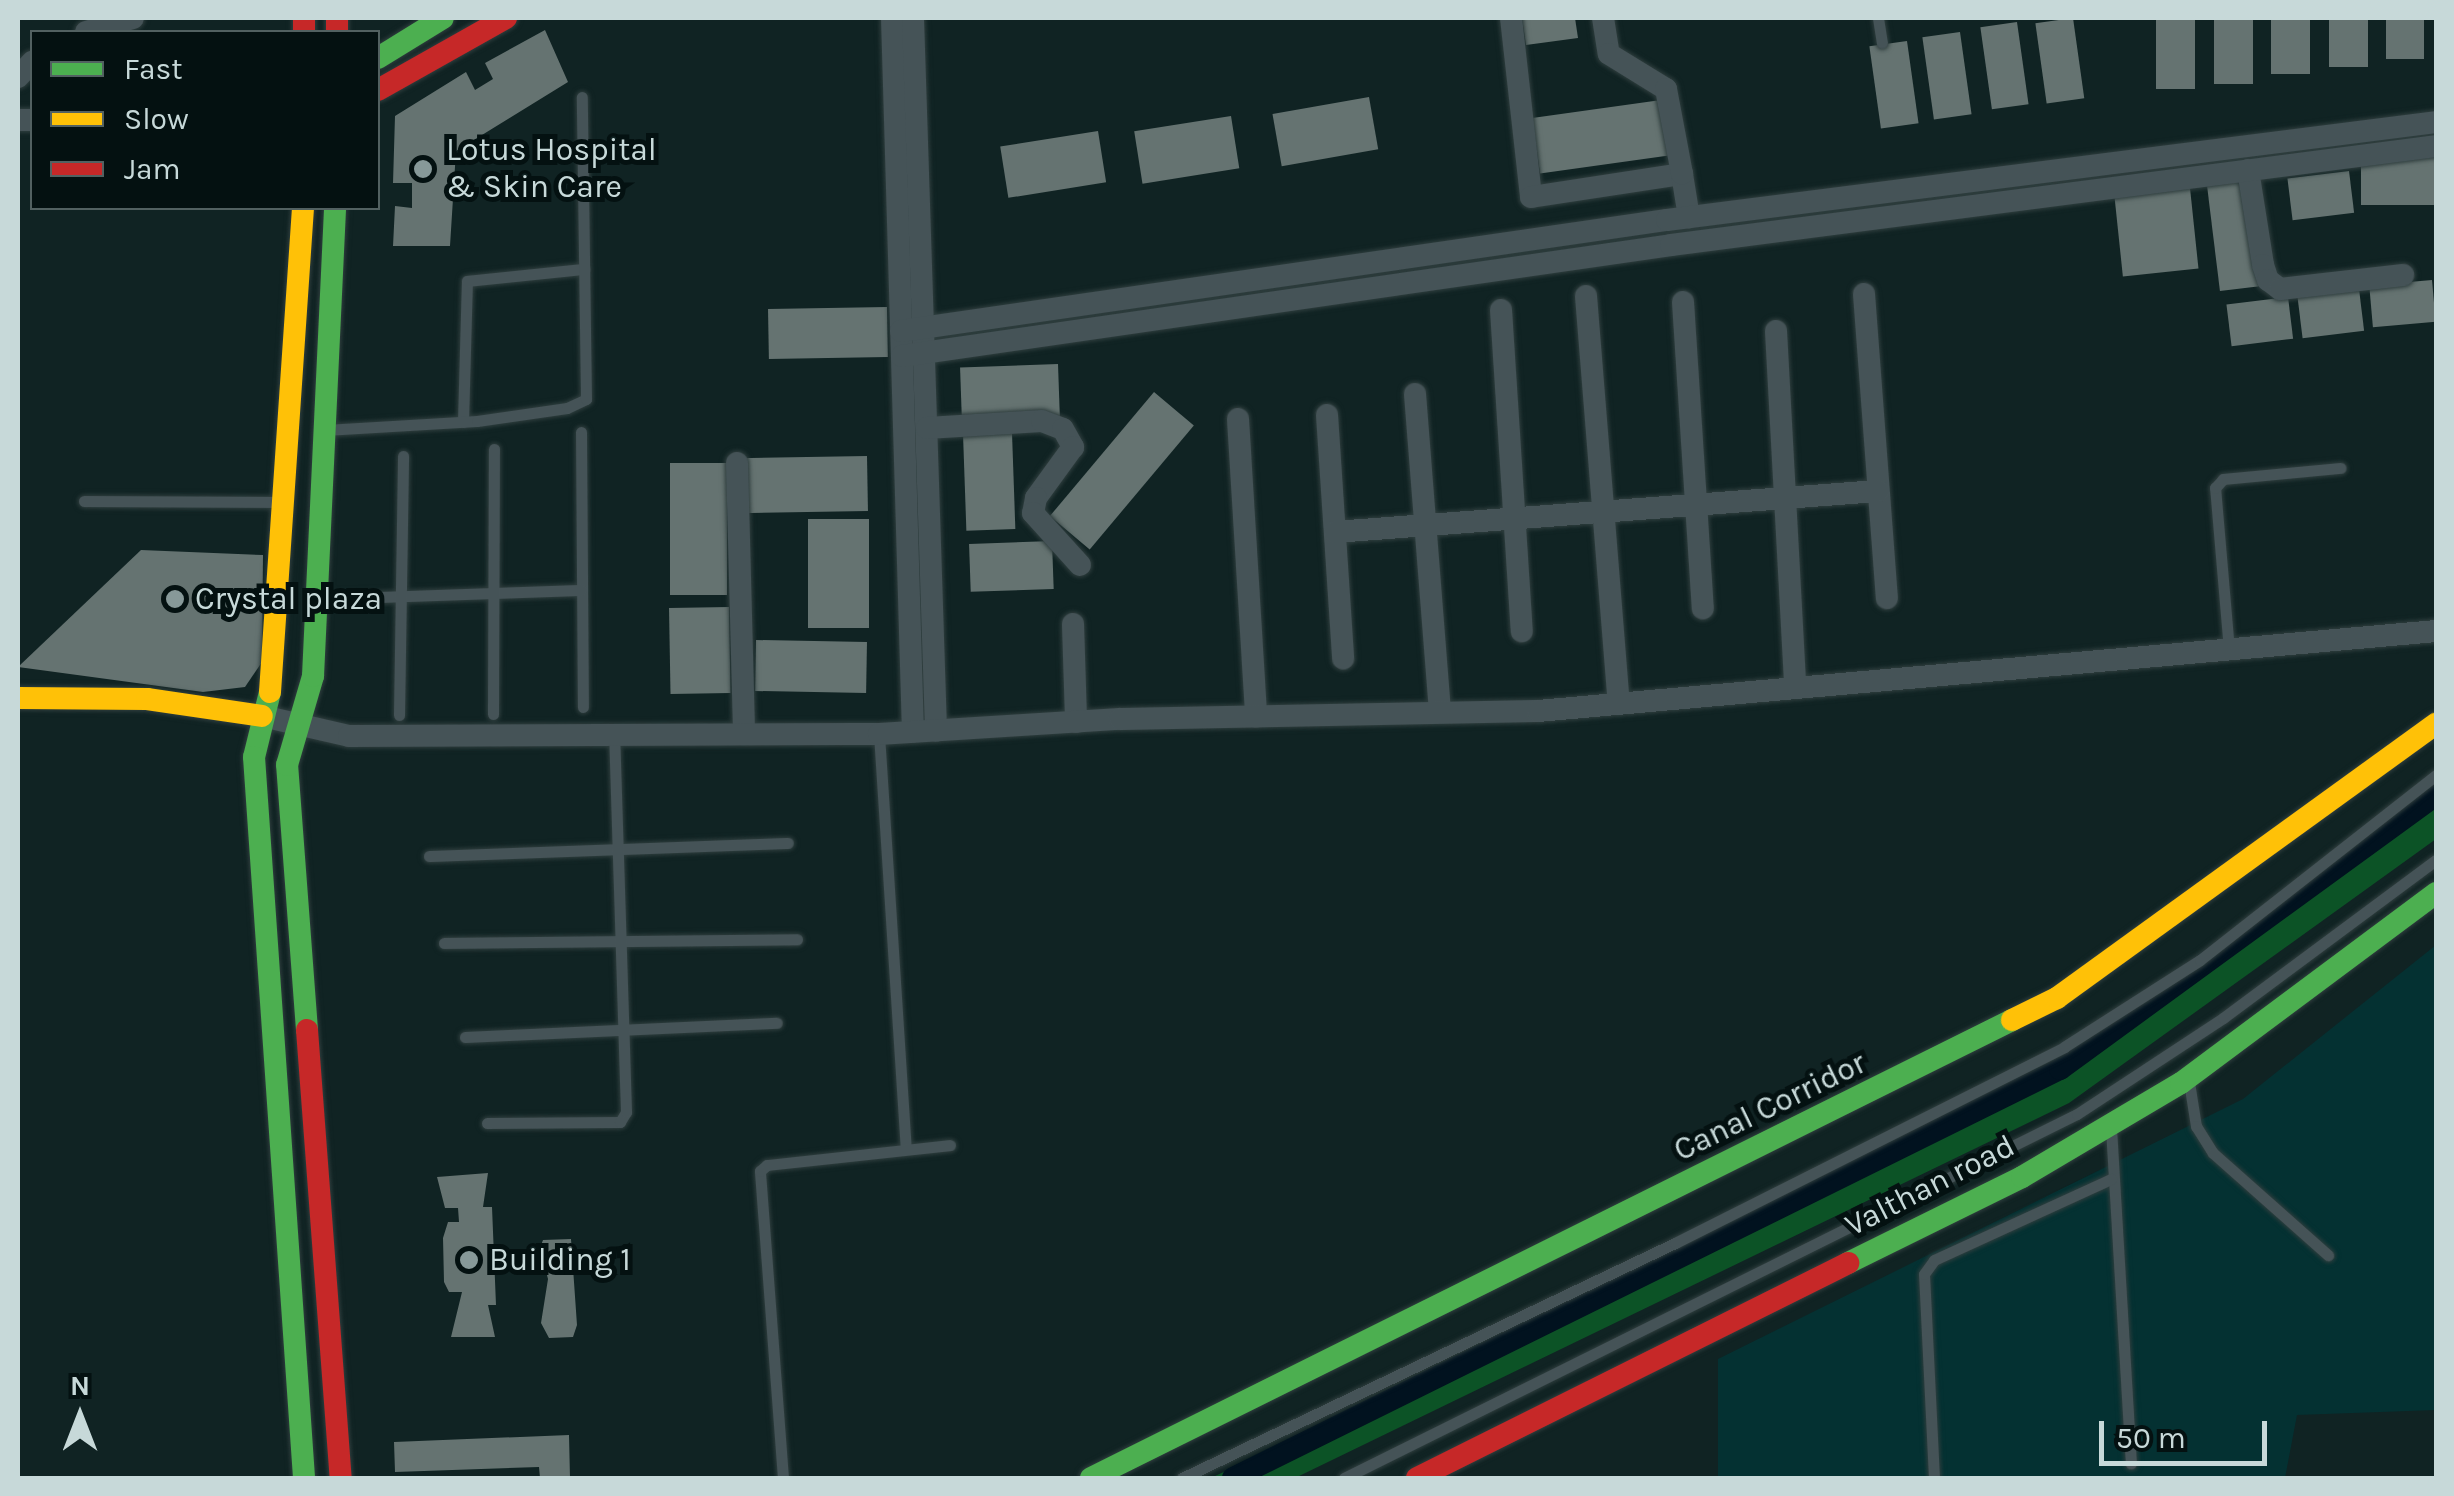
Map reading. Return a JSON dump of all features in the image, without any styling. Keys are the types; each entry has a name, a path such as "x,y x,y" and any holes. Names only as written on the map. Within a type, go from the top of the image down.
{"street":[{"path":"93,30 133,18"},
{"path":"380,57 444,18"},
{"path":"380,89 506,18"},
{"path":"892,18 912,330 924,732"},
{"path":"912,330 913,18"},
{"path":"1511,18 1531,197 1682,174"},
{"path":"1604,18 1609,54 1666,89 1689,217"},
{"path":"912,330 1689,217 2436,122"},
{"path":"913,355 2436,146"},
{"path":"2248,170 2263,264 2268,280 2280,289 2402,275"},
{"path":"304,210 276,668 254,756 304,1478"},
{"path":"335,210 321,430 313,676 295,724 287,765 341,1478"},
{"path":"1864,294 1887,598"},
{"path":"1586,296 1619,703"},
{"path":"1683,302 1703,608"},
{"path":"1501,310 1522,630"},
{"path":"1776,331 1795,687"},
{"path":"913,355 926,428 924,732"},
{"path":"1415,394 1440,712"},
{"path":"1327,414 1343,658"},
{"path":"1238,419 1256,716"},
{"path":"926,428 1042,421 1064,428 1073,447 1036,498 1034,513 1080,564"},
{"path":"737,463 744,734"},
{"path":"1335,532 1513,520 1784,493 1878,491"},
{"path":"1073,624 1076,722"},
{"path":"18,698 146,699 262,716 350,736 879,734 1076,722 1619,703 2436,631"},
{"name":"Canal Corridor","path":"1091,1478 2057,998 2436,724"},
{"name":"Valthan road","path":"1418,1478 2022,1178 2188,1078 2436,893"}],"lane":[{"path":"1878,18 1882,43"},
{"path":"321,430 463,422 566,408 586,399 582,96"},
{"path":"463,422 467,281 584,269"},
{"path":"581,432 583,707"},
{"path":"492,714 494,449"},
{"path":"399,714 403,456"},
{"path":"2229,650 2214,488 2223,480 2340,468"},
{"path":"84,501 286,502"},
{"path":"316,598 403,599 581,590"},
{"path":"879,734 906,1150"},
{"path":"487,1123 620,1122 628,1099 614,735"},
{"path":"1182,1478 1675,1243 2081,1037 2200,960 2436,775"},
{"path":"429,856 788,843"},
{"path":"1344,1478 2077,1114 2223,1018 2436,860"},
{"path":"444,943 797,939"},
{"path":"464,1037 776,1024"},
{"path":"2188,1078 2196,1126 2212,1154 2328,1255"},
{"path":"2111,1125 2111,1179 2130,1463"},
{"path":"784,1478 760,1171 766,1165 950,1145"},
{"path":"1934,1478 1924,1274 1934,1260 2111,1179"}],"shaded area":[{"path":"2436,945 2436,1410 2297,1415 2285,1478 1718,1478 1718,1359 2243,1099"}],"green space":[{"path":"2436,799 2436,839 2069,1103 1295,1478 1211,1478 2065,1075"}],"building":[{"path":"1522,18 1575,18 1578,38 1526,45"},
{"path":"2073,18 2084,98 2047,104 2035,23"},
{"path":"2156,18 2195,18 2195,89 2156,89"},
{"path":"2214,18 2253,18 2253,84 2214,84"},
{"path":"2271,18 2310,18 2310,74 2271,74"},
{"path":"2329,18 2368,18 2368,67 2329,67"},
{"path":"2386,18 2424,18 2424,59 2386,59"},
{"path":"2017,22 2029,104 1992,109 1980,27"},
{"path":"545,30 568,82 456,151 450,246 393,246 395,206 412,208 412,183 393,183 395,116 466,72 475,90 493,79 485,63"},
{"path":"1960,32 1972,114 1934,119 1922,37"},
{"path":"1907,41 1919,123 1881,128 1869,46"},
{"path":"1369,97 1378,149 1282,166 1272,114"},
{"path":"1661,100 1669,155 1540,174 1532,118"},
{"path":"1231,116 1239,168 1142,184 1134,131"},
{"path":"1098,131 1106,182 1008,198 1000,146"},
{"path":"2361,157 2436,157 2436,205 2361,205"},
{"path":"2349,171 2354,213 2293,220 2287,179"},
{"path":"2246,175 2260,286 2220,291 2206,180"},
{"path":"2190,188 2198,269 2123,277 2114,196"},
{"path":"2432,280 2436,322 2373,327 2369,285"},
{"path":"2359,289 2364,331 2303,338 2297,297"},
{"path":"2288,297 2293,339 2232,346 2226,305"},
{"path":"887,307 888,357 769,359 768,309"},
{"path":"1058,364 1060,416 962,419 960,367"},
{"path":"1154,392 1194,425 1090,550 1050,516"},
{"path":"1012,433 1015,529 966,531 963,435"},
{"path":"867,456 868,511 739,513 738,458"},
{"path":"670,463 727,463 727,595 670,595"},
{"path":"808,519 869,519 869,628 808,628"},
{"path":"1052,541 1054,589 971,592 969,544"},
{"name":"Crystal plaza","path":"141,550 263,555 262,662 245,687 203,692 18,667"},
{"path":"729,607 731,693 671,694 669,608"},
{"path":"756,640 867,642 866,693 755,691"},
{"name":"Building 1","path":"488,1173 483,1207 492,1207 496,1305 488,1305 495,1337 451,1337 462,1292 449,1292 444,1282 443,1238 448,1222 459,1222 458,1208 445,1208 437,1177"},
{"path":"571,1239 577,1325 573,1337 549,1338 541,1323 548,1279 540,1248 543,1240"},
{"path":"569,1435 570,1478 540,1478 539,1467 395,1472 394,1442"}],"waterway":[{"path":"1233,1478 2060,1069 2436,795"}],"traffic: fast":[{"path":"380,57 443,18"},
{"path":"307,1030 287,765 313,676 335,210"},
{"path":"270,692 254,757 304,1478"},
{"path":"1848,1263 2022,1177 2181,1083 2436,893"},
{"path":"1091,1478 2012,1020"}],"traffic: slow":[{"path":"270,692 303,210"},
{"path":"18,698 147,699 262,716"},
{"path":"2012,1020 2057,998 2436,724"}],"traffic: jam":[{"path":"304,18 304,30"},
{"path":"337,18 337,30"},
{"path":"380,89 506,18"},
{"path":"307,1030 341,1478"},
{"path":"1417,1478 1848,1263"}],"place":[{"name":"Lotus Hospital & Skin Care","path":"423,169"},
{"name":"Crystal plaza","path":"175,599"},
{"name":"Building 1","path":"469,1260"}]}
